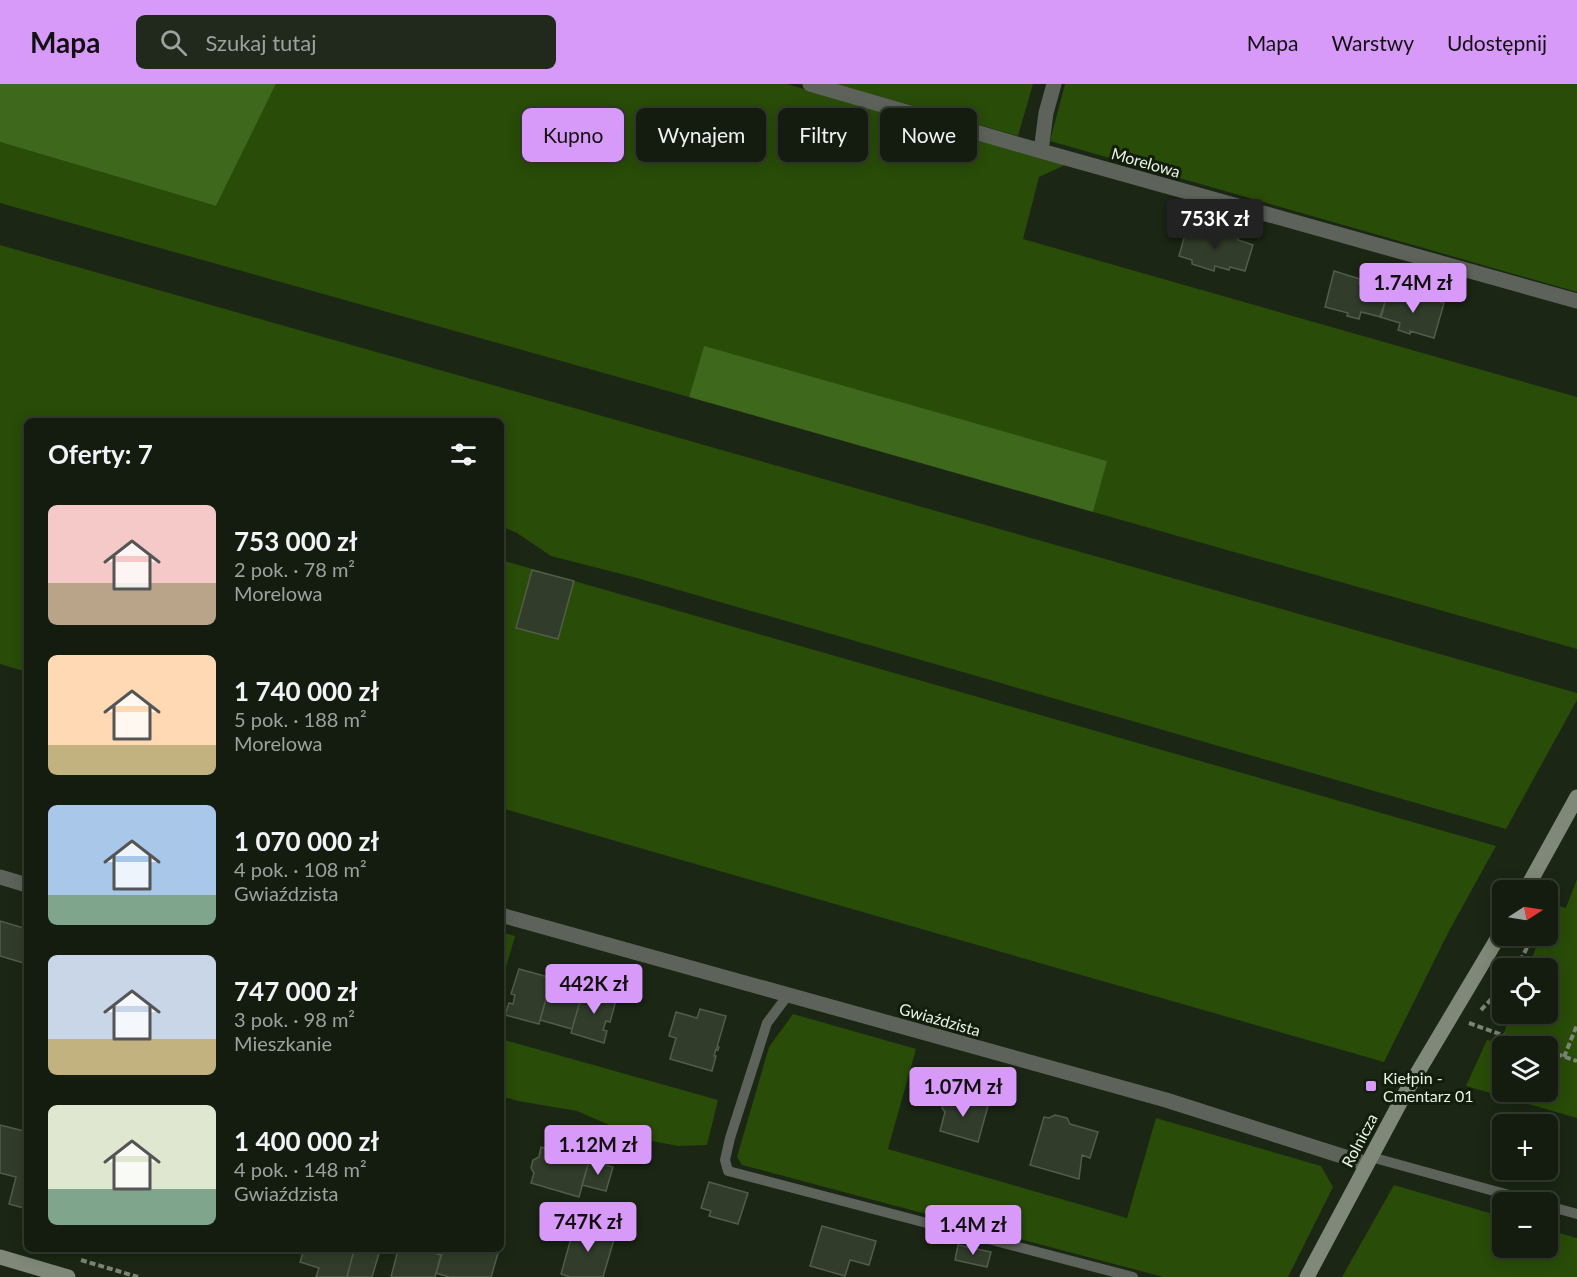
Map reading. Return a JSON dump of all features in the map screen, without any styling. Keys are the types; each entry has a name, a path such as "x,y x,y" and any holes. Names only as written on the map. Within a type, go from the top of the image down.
{"street":[{"name":"Morelowa","path":"810,84 1577,301"},
{"path":"1041,151 1046,113 1054,84"},
{"path":"1531,880 1577,797"},
{"path":"0,878 24,884"},
{"name":"Gwiaździsta","path":"504,916 1166,1100 1369,1160"},
{"name":"Rolnicza","path":"1307,1277 1402,1098 1493,946"},
{"path":"0,1257 59,1276"}],"lane":[{"path":"788,995 767,1023 730,1138 725,1160 728,1171 1134,1277"},
{"path":"1369,1160 1495,1192"},
{"path":"1558,1209 1577,1214"}],"path":[{"path":"1492,998 1468,1023 1505,1036"},
{"path":"1564,1057 1577,1025"},
{"path":"1558,1055 1577,1061"},
{"path":"75,1259 138,1277"}],"green space":[{"path":"0,84 276,84 216,206 0,142"},
{"path":"276,84 787,84 880,111 880,162 977,162 977,139 1065,165 1039,177 1023,239 1577,397 1577,649 1093,512 1106,461 704,347 689,397 0,203 0,142 216,206"},
{"path":"836,84 1033,84 1018,136 977,124 977,108 920,108"},
{"path":"1065,84 1577,84 1577,292 1050,141"},
{"path":"0,245 1577,693 1577,700 1506,829 637,578 551,556 517,533 504,527 504,418 24,418 24,671 0,664"},
{"path":"704,346 1107,461 1093,512 689,397"},
{"path":"504,561 1496,846 1449,931 1384,1062 504,809"},
{"path":"1577,879 1577,1118 1522,1102 1558,1102 1558,1036 1503,1036 1507,1024 1558,1024 1558,958 1532,958 1536,946 1558,946 1558,906 1566,908"},
{"path":"504,933 515,936 504,974"},
{"path":"793,1014 916,1049 888,1149 1127,1218 1156,1118 1321,1166 1333,1187 1288,1277 1163,1277 742,1165 737,1157 769,1047"},
{"path":"504,1040 718,1100 707,1145 678,1146 642,1139 577,1111 504,1097"},
{"path":"1487,1040 1492,1041 1492,1093 1466,1086"},
{"path":"1394,1185 1492,1214 1492,1258 1558,1258 1558,1233 1577,1238 1577,1277 1342,1277"}],"building":[{"path":"1188,224 1205,229 1206,226 1207,231 1218,234 1219,230 1221,233 1253,245 1245,271 1215,266 1214,271 1192,264 1192,260 1179,256"},
{"path":"1334,271 1360,279 1359,284 1388,292 1381,317 1361,312 1359,319 1347,316 1348,313 1325,307"},
{"path":"1388,292 1417,300 1418,295 1444,303 1434,338 1398,330 1400,323 1380,317"},
{"path":"532,570 574,581 558,639 516,628"},
{"path":"0,921 24,928 24,963 0,956"},
{"path":"519,969 552,978 539,1024 505,1015 509,1003 513,1004 515,995 511,994"},
{"path":"551,982 583,991 572,1029 540,1020"},
{"path":"584,987 617,997 610,1022 606,1021 603,1030 607,1031 604,1043 571,1033"},
{"path":"700,1009 726,1016 712,1071 670,1059 676,1038 669,1036 676,1012 697,1018"},
{"path":"950,1096 988,1106 978,1142 940,1131 945,1112 942,1108 944,1101"},
{"path":"1055,1115 1067,1118 1070,1124 1098,1132 1090,1158 1082,1155 1079,1179 1030,1165 1044,1117 1049,1118"},
{"path":"0,1125 24,1131 24,1208 9,1204 16,1177 0,1173"},
{"path":"541,1147 589,1161 579,1197 531,1183 534,1173 531,1168 533,1160 539,1157"},
{"path":"589,1161 613,1167 606,1191 582,1185"},
{"path":"709,1182 748,1193 738,1224 709,1216 711,1211 701,1208"},
{"path":"575,1224 615,1236 603,1277 570,1277 561,1274"},
{"path":"822,1226 876,1241 869,1265 850,1260 845,1276 810,1266"},
{"path":"958,1245 991,1252 987,1267 955,1260"},
{"path":"303,1252 353,1252 347,1277 316,1277 319,1268 300,1262"},
{"path":"353,1252 379,1252 372,1277 347,1277"},
{"path":"397,1252 430,1252 441,1255 435,1277 391,1277"},
{"path":"442,1252 498,1252 491,1277 449,1277 436,1273"}],"place":[{"name":"Kiełpin - Cmentarz 01","path":"1371,1086"}]}
